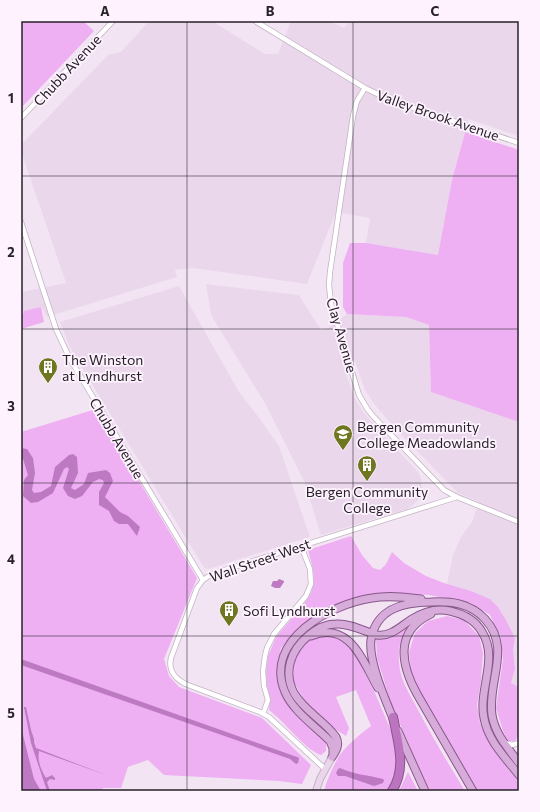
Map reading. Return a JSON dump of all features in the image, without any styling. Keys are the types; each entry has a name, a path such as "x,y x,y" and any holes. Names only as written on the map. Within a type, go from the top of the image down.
{"highway":[{"path":"391,713 400,750 401,764 399,778 392,791"}],"main road":[{"path":"332,757 333,748 330,741 292,705 287,697 282,679 282,664 285,653 290,643 306,627 335,608 354,602 388,596 459,604 471,608 486,620 493,631 498,653 492,710 496,727 504,742 519,763"},
{"path":"425,791 406,750 380,685 371,655 370,646 372,633 377,624 382,617 397,606 419,602 441,602"},
{"path":"332,757 338,746 336,738 301,703 291,686 289,673 293,653 306,637 323,626 330,624 345,624 380,635 389,634 416,616 442,610 454,612 473,621 479,626 485,637 489,654 483,700 484,722 493,742 519,775"},
{"path":"454,612 434,613 416,624 407,638 404,658 406,671 415,690 473,791"},
{"path":"300,644 311,636 322,633 336,634 346,638 357,651 391,713"}],"street":[{"name":"Chubb Avenue","path":"21,118 113,21"},
{"name":"Valley Brook Avenue","path":"256,21 365,88 391,100 519,143"},
{"name":"Clay Avenue","path":"365,88 357,102 353,116 330,272 329,284 331,304 359,395 363,403 373,416 438,485 457,497"},
{"name":"Chubb Avenue","path":"21,222 56,329 70,359 203,580"},
{"path":"457,497 519,522"},
{"name":"Wall Street West","path":"325,769 275,721 264,714 181,682 175,677 170,664 171,655 196,591 203,580 212,574 457,497"},
{"path":"264,714 268,700 263,676 262,655 274,634 303,600 310,589 310,569 301,546"},
{"path":"504,742 512,746 519,743"},
{"path":"316,791 325,769 332,757"}],"shaded area":[{"path":"21,21 83,21 94,31 21,108"},
{"path":"149,21 212,21 265,54 278,54 291,21 329,21 344,28 349,21 519,21 519,136 468,119 452,180 438,255 366,243 370,218 336,212 307,284 193,268 175,270 177,277 47,317 41,307 21,316 21,292 66,283 21,151 21,145 108,55 121,52"},
{"path":"465,132 519,150 519,422 431,392 429,325 406,317 347,314 343,307 343,263 350,243 366,243 438,255 452,180"},
{"path":"206,284 299,295 321,330 328,328 347,314 406,317 429,325 431,392 519,422 519,687 511,683 515,669 513,649 515,638 498,607 490,599 471,591 447,584 453,555 461,537 472,522 479,502 458,493 393,426 375,405 365,390 355,361 344,367 354,397 364,413 418,472 421,478 422,490 418,500 407,509 321,535 304,481 266,405 211,315"},
{"path":"179,286 239,392 279,446 310,537 208,569 203,566 81,366 68,343 60,322"},
{"path":"41,307 44,322 21,329 21,316 23,315 24,311"},
{"path":"96,409 197,578 164,659 169,676 179,687 262,718 311,765 302,784 279,781 164,775 148,760 128,767 121,788 103,788 102,791 21,791 21,432"},
{"path":"21,448 27,449 33,458 35,473 32,490 34,493 41,492 51,486 55,467 69,455 73,454 77,457 78,473 71,488 75,490 84,484 88,473 106,470 110,473 113,481 105,497 120,512 128,516 140,527 137,536 128,524 119,524 114,521 109,511 99,505 99,492 104,483 103,480 99,479 93,482 82,496 75,499 68,496 63,488 69,469 67,467 64,469 53,493 38,502 31,503 23,496 24,480 28,475 23,459 21,459"},
{"path":"351,536 362,555 373,568 380,570 386,564 392,552 404,563 426,576 490,599 498,607 515,638 513,649 515,669 511,683 519,687 519,735 515,741 508,741 503,731 496,708 503,659 501,637 490,615 471,603 429,595 385,593 349,599 318,613 295,632 281,648 277,673 279,688 295,714 326,743 326,751 321,755 301,741 269,710 270,698 266,672 268,656 276,637 304,604 311,593 314,582 313,569 308,550"},
{"path":"279,579 284,581 280,588 271,586 273,581 277,581"},
{"path":"447,616 464,620 479,636 483,653 481,681 477,705 480,723 487,740 519,781 519,791 478,791 420,692 411,671 409,652 415,633 428,621"},
{"path":"408,626 401,642 399,652 402,679 428,728 465,791 430,791 391,703 377,658 376,639 390,637"},
{"path":"322,636 337,637 350,646 375,693 392,733 397,761 396,774 392,785 387,791 324,791 330,773 339,756 354,740 371,726 356,690 336,697 349,728 346,736 330,726 305,702 293,680 295,658 308,640"},
{"path":"21,659 297,757 299,758 298,763 296,764 290,759 21,665"},
{"path":"24,707 26,707 36,748 106,775 39,751 40,765 46,778 52,775 55,778 55,780 50,779 47,782 50,791 47,791 31,743"},
{"path":"21,727 34,779 41,791 21,791"},
{"path":"340,768 384,780 383,783 374,786 345,776 338,776 336,773"},
{"path":"408,772 418,791 399,791"}],"place":[{"name":"The Winston at Lyndhurst","path":"48,384"},
{"name":"Bergen Community College Meadowlands","path":"343,451"},
{"name":"Bergen Community College","path":"367,482"},
{"name":"Sofi Lyndhurst","path":"229,627"}]}
